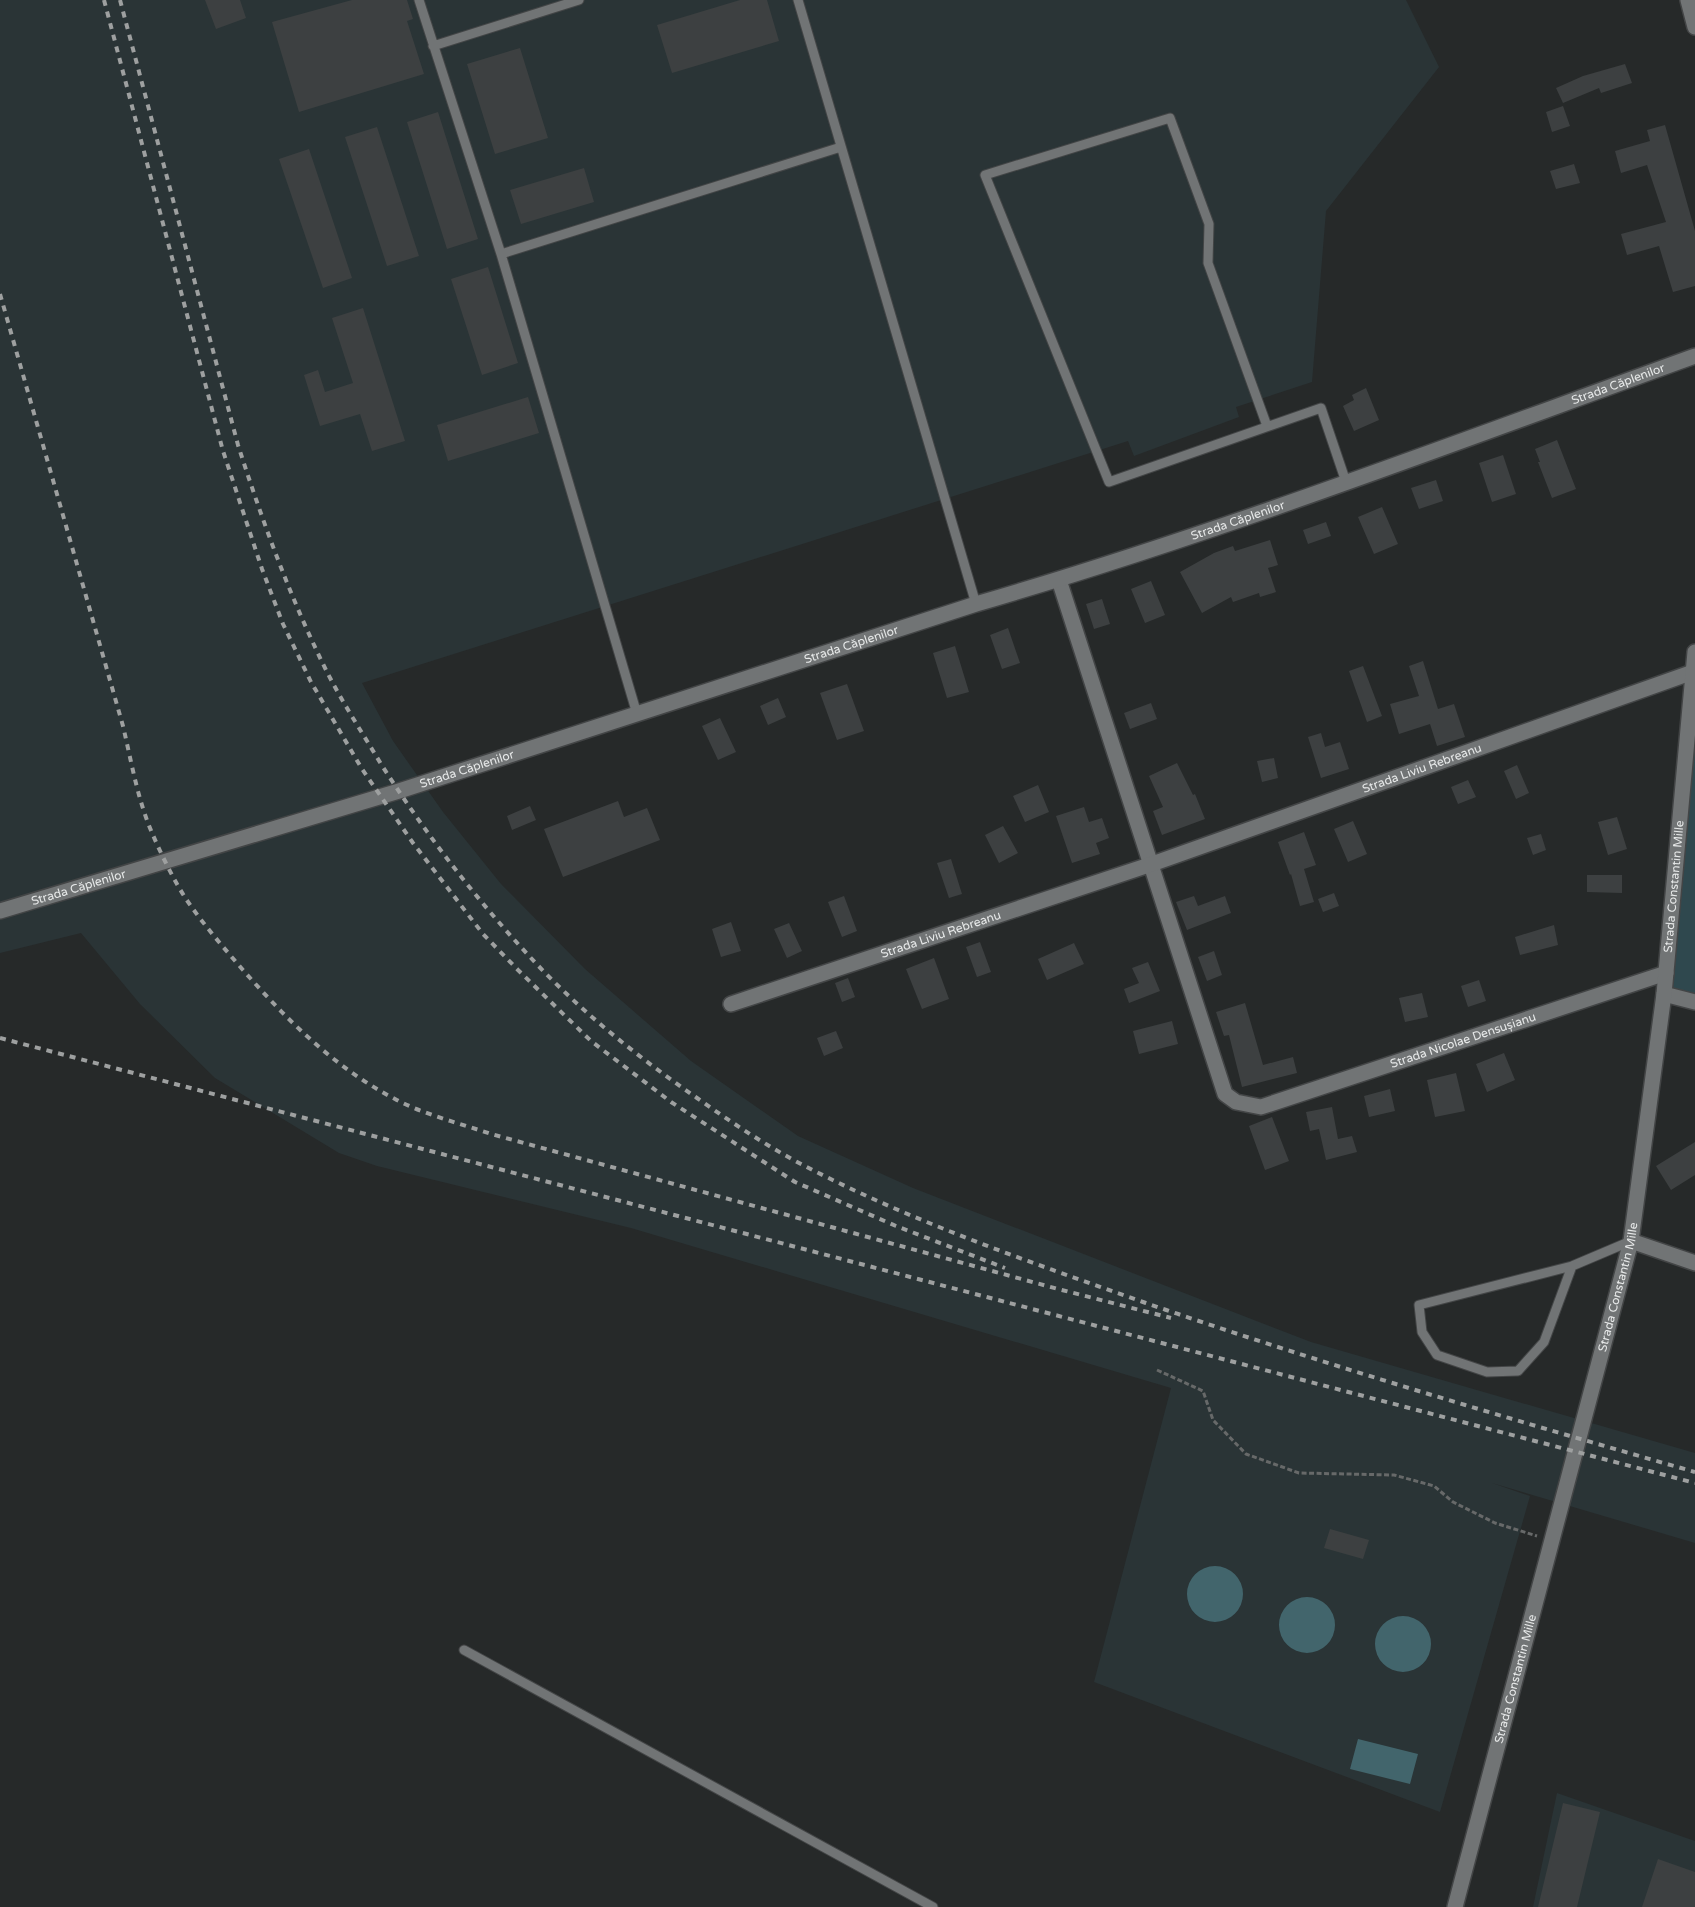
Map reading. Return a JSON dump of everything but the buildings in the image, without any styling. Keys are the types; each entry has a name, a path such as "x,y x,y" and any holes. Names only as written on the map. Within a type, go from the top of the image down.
{"street":[{"path":"1688,0 1695,27"},
{"name":"Strada Căplenilor","path":"0,911 399,791 976,604 1059,580 1273,508 1695,356"},
{"path":"1059,580 1152,864"},
{"name":"Strada Constantin Mille","path":"1455,1907 1631,1241 1664,994 1695,652"},
{"name":"Strada Liviu Rebreanu","path":"731,1004 1152,864 1693,672"},
{"name":"Strada Nicolae Densușianu","path":"1152,864 1225,1094 1236,1102 1261,1107 1666,973"},
{"path":"1664,994 1695,1002"},
{"path":"1631,1241 1695,1263"}],"lane":[{"path":"419,0 501,254 637,714"},
{"path":"433,46 579,0"},
{"path":"798,0 976,604"},
{"path":"1268,426 1208,263 1209,224 1170,118 986,175 1108,482 1321,408 1346,482"},
{"path":"501,254 841,147"},
{"path":"1572,1266 1544,1342 1518,1370 1487,1372 1437,1355 1422,1332 1419,1305 1572,1266 1631,1241"},
{"path":"464,1650 933,1907"}],"path":[{"path":"1157,1370 1203,1392 1213,1420 1246,1454 1299,1472 1394,1475 1434,1486 1453,1502 1495,1523 1552,1541"}],"shaded area":[{"path":"0,0 1406,0 1439,67 1326,211 1312,382 1236,407 1239,417 1134,456 1128,441 362,683 393,741 443,812 501,884 585,969 691,1061 798,1136 913,1188 1311,1342 1695,1453 1695,1543 1492,1483 1530,1496 1440,1812 1094,1682 1171,1388 631,1228 377,1166 339,1153 215,1078 140,1004 81,933 0,953"},
{"path":"1695,649 1695,995 1659,987"},
{"path":"1210,1566 1220,1566 1235,1574 1241,1583 1243,1594 1241,1605 1235,1614 1220,1622 1210,1622 1199,1617 1192,1610 1187,1599 1187,1589 1192,1578 1199,1571"},
{"path":"1301,1597 1313,1597 1327,1605 1335,1619 1333,1636 1327,1645 1313,1653 1301,1653 1291,1648 1284,1641 1279,1631 1279,1619 1284,1609 1291,1602"},
{"path":"1397,1616 1409,1616 1423,1624 1431,1638 1429,1655 1423,1664 1409,1672 1397,1672 1387,1667 1380,1660 1375,1650 1375,1638 1380,1628 1387,1621"},
{"path":"1358,1739 1418,1754 1410,1784 1350,1769"},
{"path":"1557,1793 1695,1841 1695,1907 1533,1907"}],"railway":[{"path":"104,0 223,451 262,569 283,624 311,682 362,769 413,843 483,934 518,970 591,1041 671,1102 795,1182 896,1226 1005,1268"},
{"path":"120,0 238,445 257,503 302,618 340,697 415,815 490,912 531,958 569,996 653,1066 735,1124 801,1164 884,1204 969,1239 1056,1271 1280,1348 1487,1412 1695,1472"},
{"path":"0,294 123,726 141,803 150,828 176,882 199,917 260,989 313,1042 352,1073 406,1105 491,1134 1058,1289 1171,1318"},
{"path":"0,1038 1695,1483"}]}
